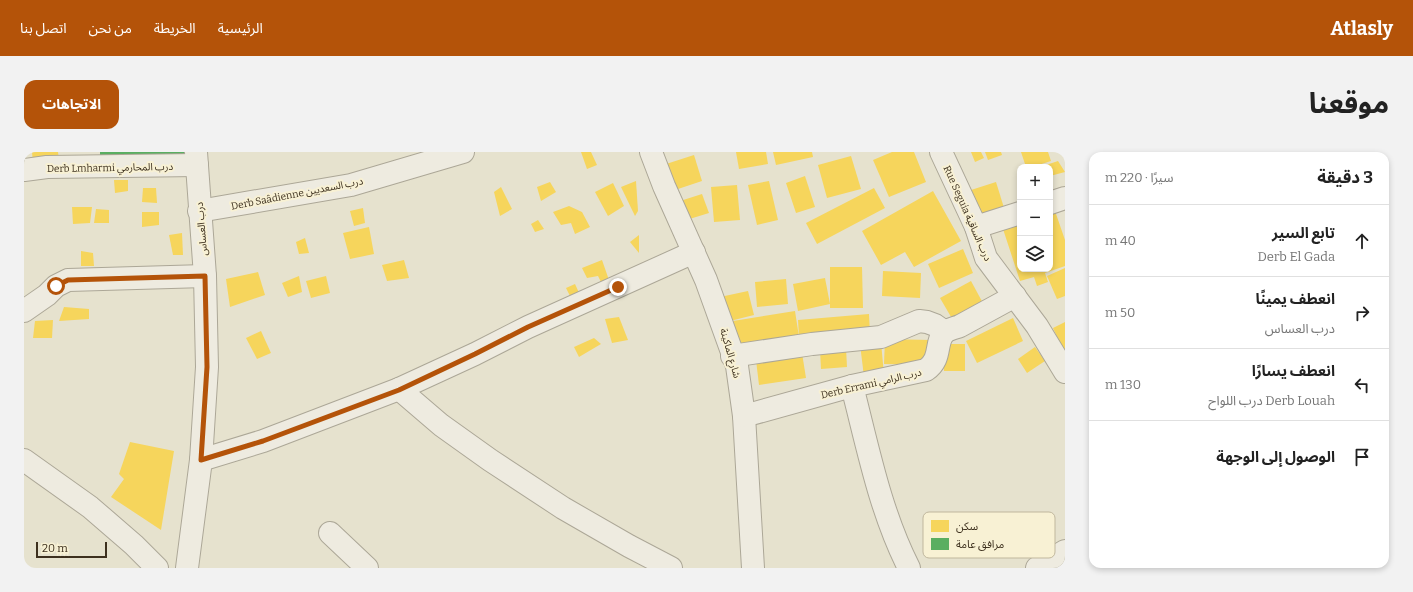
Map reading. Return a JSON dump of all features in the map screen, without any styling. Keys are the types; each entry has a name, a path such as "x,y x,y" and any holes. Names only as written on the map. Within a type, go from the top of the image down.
{"street":[{"name":"Derb Saâdienne درب السعديين","path":"199,210 351,185 463,152"},
{"name":"شارع الماكينة","path":"651,152 664,186 694,252 737,366 744,416 753,568"},
{"name":"Rue Seguia درب الساقية","path":"941,152 976,227 986,258 1038,326 1065,372"},
{"name":"درب العساس","path":"186,568 201,460 207,367 205,276 196,159"},
{"name":"Derb Lmharmi درب المحارمي","path":"24,170 47,167 196,159"},
{"path":"1053,202 1065,198"},
{"path":"976,227 1017,214"},
{"path":"201,460 263,441 399,390 528,327 694,252"},
{"path":"24,310 47,295 56,286 68,280 205,276"},
{"path":"732,356 812,344 881,337 919,321 935,325 945,332 1015,296"},
{"name":"Derb Errami درب الرامي","path":"744,416 852,386 926,370 935,361 942,337 945,332"},
{"path":"852,386 883,507 898,548 909,568"},
{"path":"399,390 441,425 556,504 629,546 671,568"},
{"path":"24,460 90,507 134,545 157,568"},
{"path":"330,533 367,568"},
{"path":"1055,557 1065,551"},
{"path":"1037,568 1053,558"}],"building: سكن":[{"path":"32,152 58,152 59,160 33,163"},
{"path":"581,152 591,152 597,165 587,169"},
{"path":"736,152 766,152 768,164 739,169"},
{"path":"773,152 812,152 813,157 776,165"},
{"path":"892,152 914,152 926,182 889,197 873,160"},
{"path":"971,152 981,152 984,158 975,162"},
{"path":"985,152 1001,152 1002,155 988,160"},
{"path":"1021,152 1048,152 1051,161 1042,164 1025,164"},
{"path":"694,155 702,181 672,191 663,165"},
{"path":"851,156 861,189 827,198 818,165"},
{"path":"1058,161 1065,172 1053,175 1053,164 1049,164"},
{"path":"805,176 815,207 796,213 786,183"},
{"path":"114,180 128,180 128,191 115,193"},
{"path":"636,181 638,211 635,216 621,187"},
{"path":"769,181 778,220 757,225 748,185"},
{"path":"550,182 556,192 541,201 537,187"},
{"path":"996,182 1005,211 981,219 971,190"},
{"path":"613,183 624,206 608,216 595,192"},
{"path":"737,185 740,220 714,222 711,187"},
{"path":"501,187 512,209 500,216 494,192"},
{"path":"143,188 156,188 157,203 142,202"},
{"path":"874,188 885,208 817,244 806,223"},
{"path":"933,191 961,241 914,267 905,252 881,265 862,231"},
{"path":"702,194 709,213 683,221 677,202"},
{"path":"569,206 582,212 590,227 575,234 571,223 561,225 553,212"},
{"path":"72,207 92,207 90,223 73,224"},
{"path":"363,208 365,223 354,226 350,211"},
{"path":"96,209 109,210 109,223 94,223"},
{"path":"1055,211 1065,240 1065,266 1053,270 1053,236 1053,212"},
{"path":"142,212 159,212 159,225 142,227"},
{"path":"538,220 544,229 535,232 531,224"},
{"path":"1017,224 1017,272 1003,229"},
{"path":"369,227 374,254 350,259 343,233"},
{"path":"182,233 183,255 173,255 169,235"},
{"path":"639,235 639,253 630,242"},
{"path":"305,238 309,253 299,254 296,242"},
{"path":"963,249 973,273 939,288 928,264"},
{"path":"81,251 93,253 94,266 81,266"},
{"path":"404,260 409,278 387,281 382,265"},
{"path":"602,260 610,283 603,286 598,276 587,278 582,268"},
{"path":"830,267 862,267 863,308 830,308"},
{"path":"1065,268 1065,296 1057,299 1047,276"},
{"path":"883,271 921,273 920,298 882,296"},
{"path":"258,272 265,295 230,307 226,279"},
{"path":"1017,272 1048,272 1045,273 1048,282 1037,286 1034,277 1020,281"},
{"path":"299,276 302,292 288,297 282,283"},
{"path":"326,276 330,293 311,298 306,281"},
{"path":"825,278 830,304 798,311 793,284"},
{"path":"786,279 788,304 757,307 755,282"},
{"path":"971,281 984,305 954,322 940,298"},
{"path":"575,284 580,295 571,298 566,288"},
{"path":"748,291 754,315 726,322 720,297"},
{"path":"64,307 89,309 89,319 59,321"},
{"path":"795,311 799,337 798,320 869,314 870,334 738,350 733,321"},
{"path":"619,317 628,340 612,343 605,319"},
{"path":"1013,318 1023,341 977,363 966,341"},
{"path":"53,320 52,338 33,338 35,321"},
{"path":"1065,322 1065,367 1060,343 1053,328"},
{"path":"261,331 271,353 257,359 246,338"},
{"path":"594,338 601,344 579,357 574,347"},
{"path":"885,339 930,340 930,365 884,364"},
{"path":"881,342 884,375 864,377 860,344"},
{"path":"944,344 965,344 965,371 944,371"},
{"path":"1035,347 1045,361 1027,373 1018,359"},
{"path":"846,348 847,367 821,369 820,350"},
{"path":"802,353 806,378 759,385 756,360"},
{"path":"130,442 174,451 161,530 111,497 124,479 119,474"}],"building: مرافق عامة":[{"path":"100,152 191,152 194,161 100,162"}],"route":[{"path":"56,286 68,280 205,276 207,367 201,460 263,441 399,390 528,327 618,287"}]}
